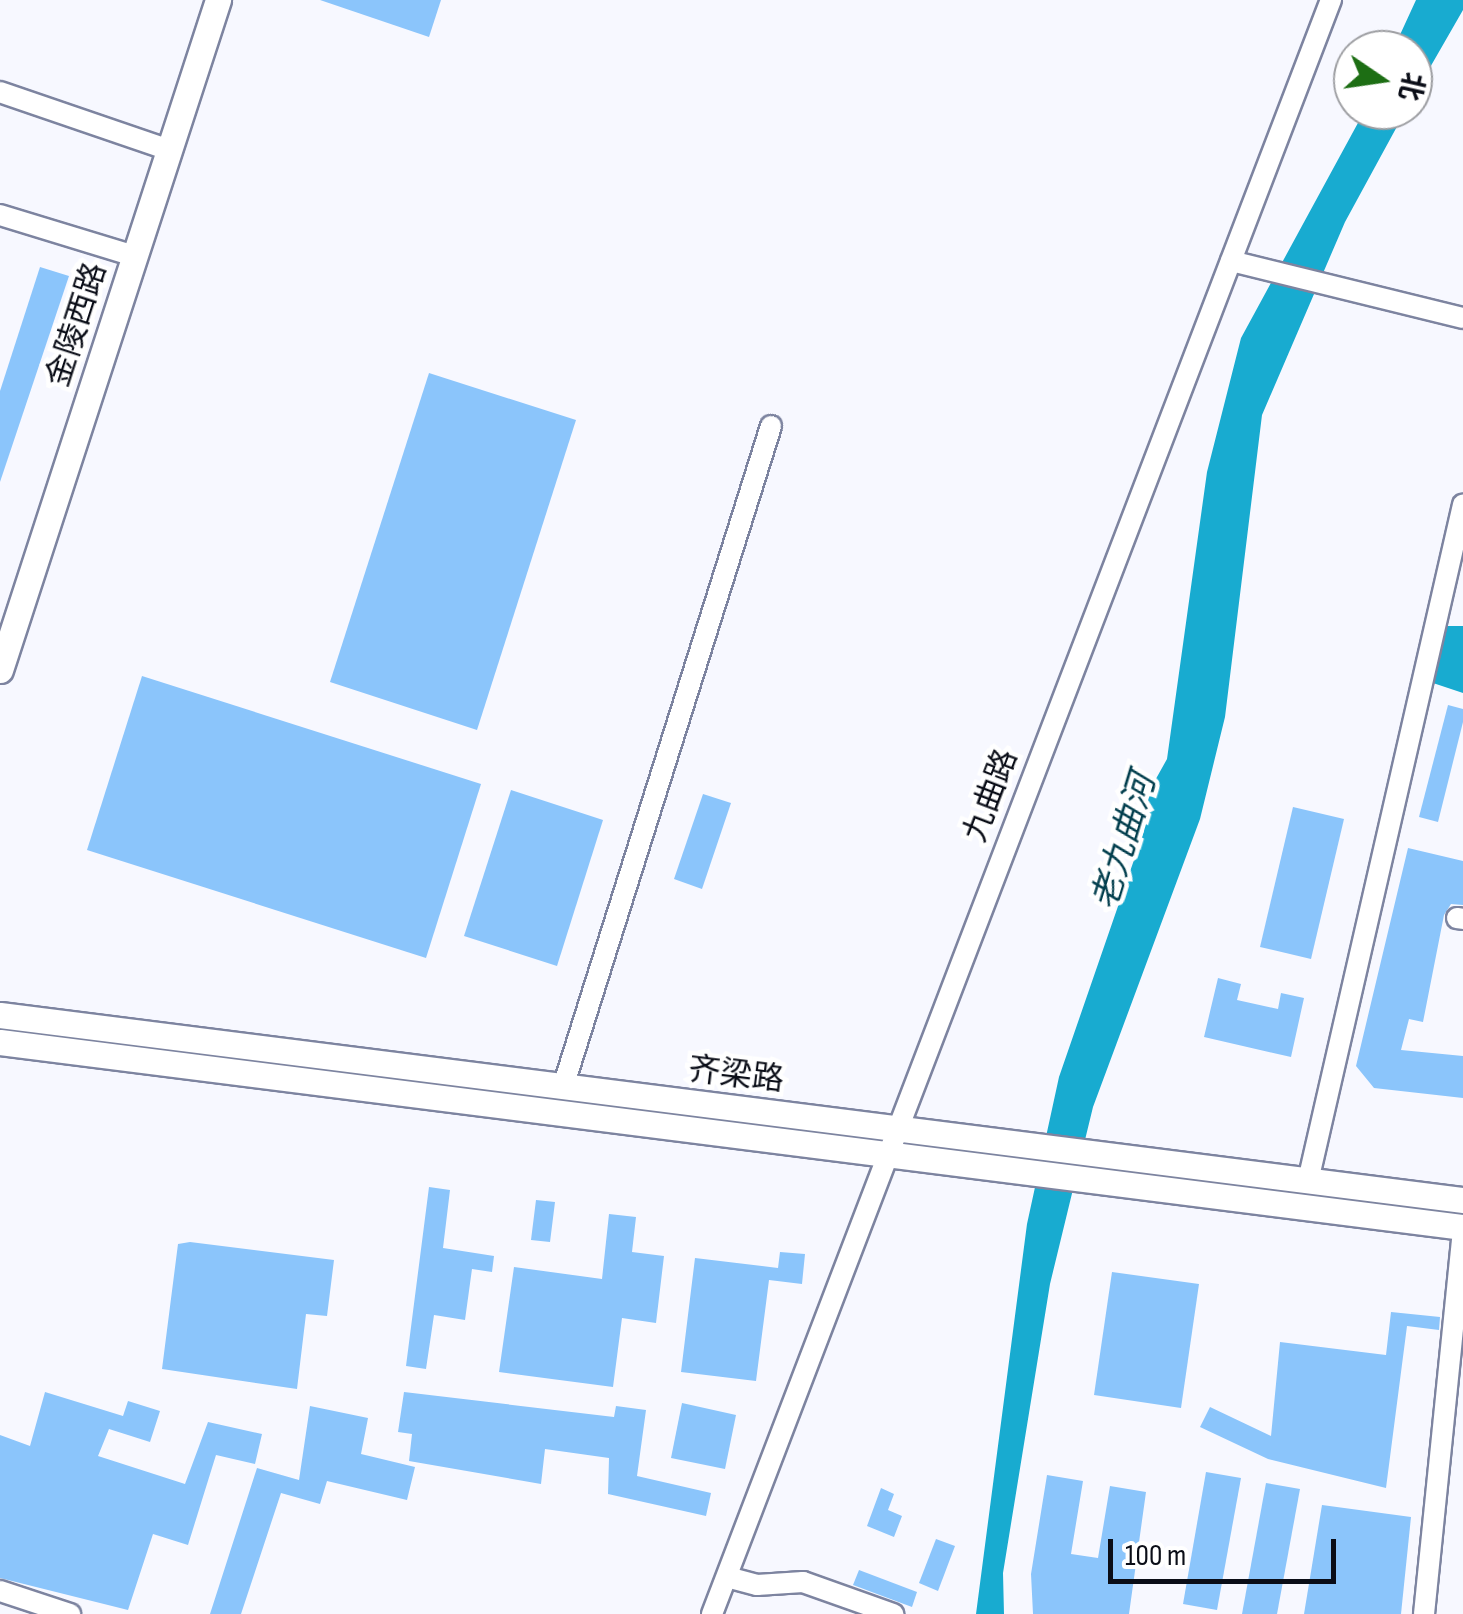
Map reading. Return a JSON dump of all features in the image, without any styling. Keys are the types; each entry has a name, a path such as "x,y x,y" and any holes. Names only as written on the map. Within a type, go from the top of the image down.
{"main road":[{"name":"金陵西路","path":"0,670 218,0"},
{"name":"齐梁路","path":"0,1015 1463,1200"},
{"name":"齐梁路","path":"0,1042 1463,1228"}],"street":[{"name":"九曲路","path":"712,1614 1332,0"},
{"path":"0,92 169,150"},
{"path":"0,214 134,256"},
{"path":"1231,261 1463,318"},
{"path":"564,1087 770,426"},
{"path":"1308,1181 1463,505"},
{"path":"1424,1614 1455,1396 1463,1228"},
{"path":"727,1577 756,1585 802,1582 893,1614"},
{"path":"0,1591 70,1614"}],"water":[{"path":"1416,0 1463,0 1463,10 1433,62 1433,30 1402,30"},
{"path":"1354,130 1395,130 1345,222 1262,415 1225,717 1200,819 1093,1107 1050,1284 1003,1573 1004,1614 976,1614 1027,1224 1059,1077 1144,831 1138,811 1167,759 1207,472 1241,338"},
{"path":"1442,626 1463,626 1463,693 1430,682"}],"building":[{"path":"320,0 441,0 429,37"},
{"path":"40,267 69,276 0,482 0,391"},
{"path":"429,373 576,420 477,730 330,682"},
{"path":"142,676 481,784 426,958 87,850"},
{"path":"1448,705 1463,709 1463,722 1438,822 1419,817"},
{"path":"511,790 603,820 557,966 464,936"},
{"path":"703,794 731,803 702,889 674,879"},
{"path":"1293,807 1344,819 1311,959 1260,947"},
{"path":"1408,848 1463,861 1463,905 1451,904 1444,915 1423,1022 1409,1019 1401,1050 1463,1056 1463,1098 1374,1088 1356,1066"},
{"path":"1218,978 1241,984 1237,1000 1278,1009 1281,993 1304,998 1291,1057 1204,1037"},
{"path":"429,1187 450,1190 443,1248 494,1256 492,1272 472,1269 465,1320 434,1315 426,1369 406,1366"},
{"path":"536,1200 555,1202 550,1242 531,1240"},
{"path":"609,1214 636,1217 632,1252 664,1256 656,1323 622,1318 613,1387 499,1372 514,1267 602,1279"},
{"path":"190,1242 334,1260 327,1316 306,1314 297,1389 162,1369 178,1244"},
{"path":"780,1252 805,1254 802,1284 769,1280 756,1381 681,1372 695,1258 778,1268"},
{"path":"1112,1272 1199,1284 1181,1408 1094,1395"},
{"path":"1391,1312 1440,1317 1439,1330 1407,1326 1386,1488 1268,1459 1200,1427 1210,1407 1271,1436 1280,1342 1386,1355"},
{"path":"45,1392 123,1416 128,1401 160,1411 150,1442 109,1429 98,1456 185,1484 208,1422 262,1434 255,1464 216,1455 188,1545 153,1534 128,1610 0,1578 0,1435 30,1446"},
{"path":"404,1392 614,1417 616,1406 646,1410 637,1476 711,1493 706,1516 608,1494 609,1458 545,1449 541,1484 409,1461 412,1434 398,1432"},
{"path":"682,1403 736,1415 725,1469 671,1458"},
{"path":"310,1406 368,1418 361,1454 415,1467 407,1500 327,1481 320,1504 281,1493 241,1614 210,1614 257,1468 299,1480"},
{"path":"1206,1472 1241,1478 1217,1610 1183,1604"},
{"path":"1047,1475 1083,1481 1071,1554 1098,1558 1110,1486 1146,1492 1129,1614 1033,1614 1031,1574"},
{"path":"1266,1483 1300,1489 1277,1614 1242,1614"},
{"path":"881,1488 894,1494 888,1510 902,1516 894,1537 867,1526"},
{"path":"1322,1505 1411,1517 1401,1614 1304,1614"},
{"path":"936,1539 955,1546 938,1591 919,1583"},
{"path":"859,1570 917,1592 912,1607 853,1585"}],"water label":[{"name":"老九曲河","path":"1125,842"}]}
